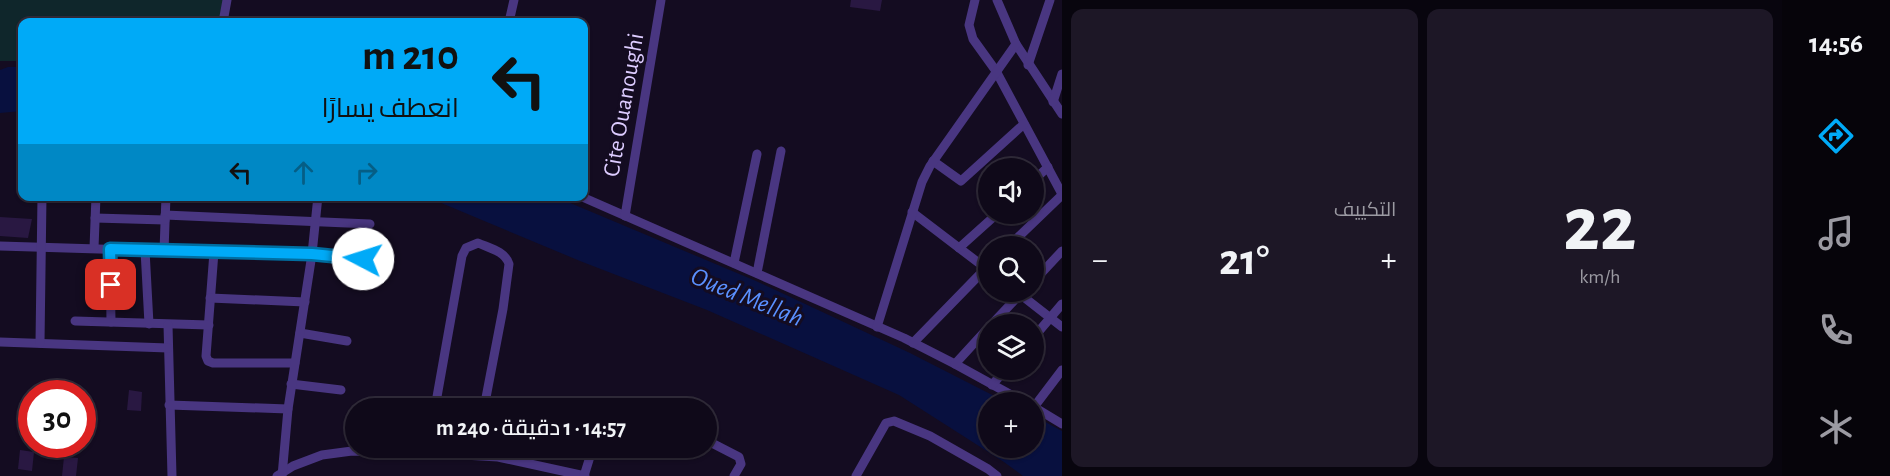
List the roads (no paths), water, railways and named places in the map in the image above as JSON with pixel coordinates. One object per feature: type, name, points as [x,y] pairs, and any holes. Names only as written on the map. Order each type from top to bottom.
[{"type":"street","points":[[224,18],[227,0]]},
{"type":"street","points":[[510,18],[514,0]]},
{"type":"street","name":"Cite Ouanoughi","points":[[625,216],[662,0]]},
{"type":"street","points":[[975,0],[970,16],[973,39],[996,71],[1062,194],[1019,236]]},
{"type":"street","points":[[997,0],[1016,44],[1062,114]]},
{"type":"street","points":[[1028,65],[1050,0]]},
{"type":"street","points":[[878,327],[922,182],[933,161],[1016,44]]},
{"type":"street","points":[[1053,102],[1062,74]]},
{"type":"street","points":[[933,161],[961,181],[1024,124]]},
{"type":"street","points":[[757,273],[781,151]]},
{"type":"street","points":[[734,263],[758,154]]},
{"type":"street","points":[[1044,171],[1048,167]]},
{"type":"street","points":[[588,200],[913,343],[1005,392]]},
{"type":"street","points":[[40,343],[42,201]]},
{"type":"street","points":[[94,248],[96,201]]},
{"type":"street","points":[[164,251],[166,201]]},
{"type":"street","points":[[280,475],[318,201]]},
{"type":"street","points":[[912,212],[978,261]]},
{"type":"street","points":[[95,218],[165,217],[370,224]]},
{"type":"street","points":[[960,248],[986,224]]},
{"type":"street","points":[[437,398],[462,255],[466,248],[478,243],[503,254],[509,264],[486,398]]},
{"type":"street","points":[[0,246],[312,254],[363,259]]},
{"type":"street","points":[[110,249],[111,322]]},
{"type":"street","points":[[145,250],[149,324]]},
{"type":"street","points":[[1044,270],[1062,251]]},
{"type":"street","points":[[214,252],[206,356],[208,361],[213,363],[295,363]]},
{"type":"street","points":[[913,343],[978,278]]},
{"type":"street","points":[[210,298],[305,302]]},
{"type":"street","points":[[1001,314],[1011,302]]},
{"type":"street","points":[[1032,302],[1062,327]]},
{"type":"street","points":[[1044,325],[1062,304]]},
{"type":"street","points":[[75,321],[208,326]]},
{"type":"street","points":[[168,324],[172,476]]},
{"type":"street","points":[[300,333],[347,341]]},
{"type":"street","points":[[955,364],[978,339]]},
{"type":"street","points":[[0,342],[168,348]]},
{"type":"street","points":[[1044,394],[1062,370]]},
{"type":"street","points":[[992,385],[996,380]]},
{"type":"street","points":[[291,384],[341,390]]},
{"type":"street","points":[[169,405],[288,409]]},
{"type":"street","points":[[1044,412],[1060,420]]},
{"type":"street","points":[[856,476],[886,423],[894,421],[930,436],[982,471],[995,475]]},
{"type":"street","points":[[717,446],[739,457],[741,464],[734,476]]},
{"type":"street","points":[[280,475],[293,466],[322,455],[345,453]]},
{"type":"street","points":[[503,458],[585,476],[590,458]]},
{"type":"water","points":[[18,67],[18,111],[0,113],[0,70]]},
{"type":"water","name":"Oued Mellah","points":[[437,201],[566,201],[756,281],[910,353],[986,392],[978,392],[978,445],[899,395],[707,310],[580,261]]},
{"type":"water","name":"Oued Mellah","points":[[1044,421],[1062,431],[1062,476],[1023,476],[998,458],[1044,458]]}]
